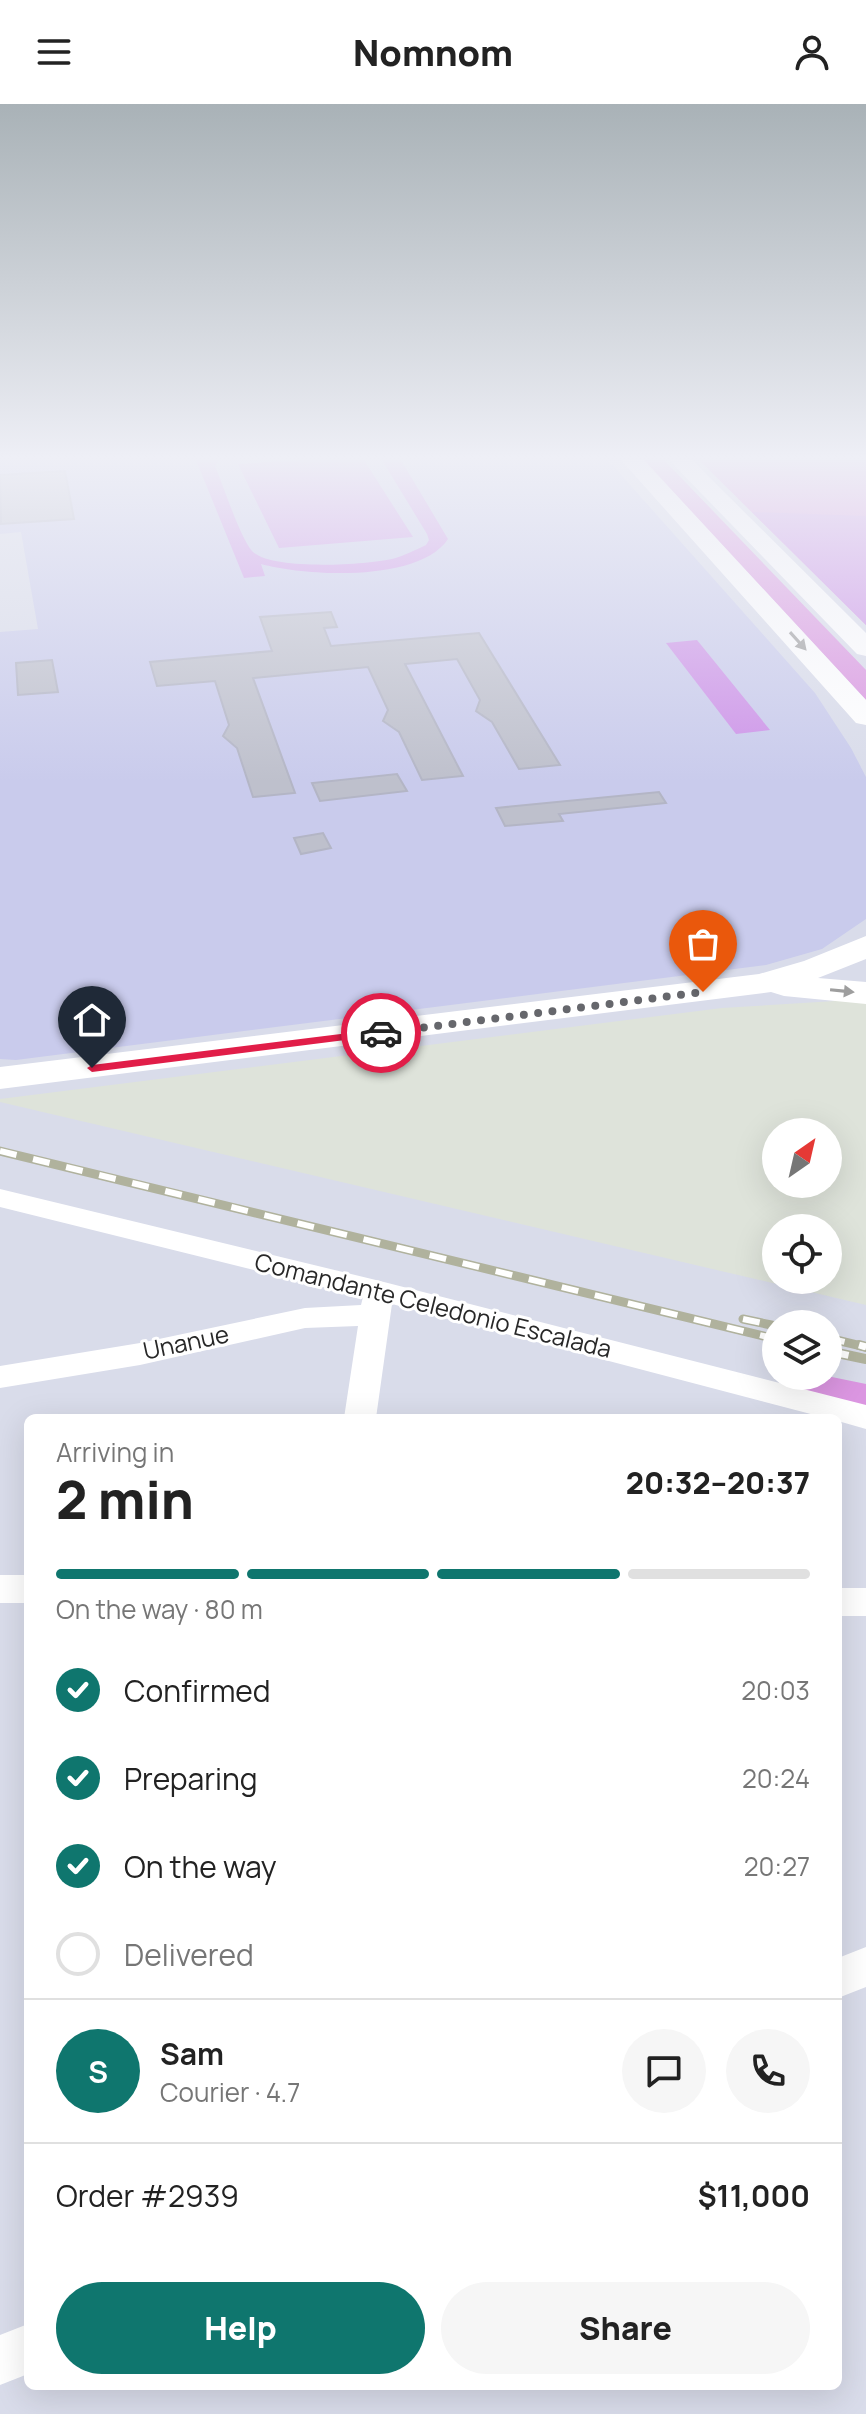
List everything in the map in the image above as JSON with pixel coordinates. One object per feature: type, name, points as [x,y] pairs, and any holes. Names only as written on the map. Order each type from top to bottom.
[{"type":"main road","points":[[730,568],[866,717]]},
{"type":"main road","points":[[787,568],[866,648]]},
{"type":"main road","points":[[16,1077],[763,984],[816,968],[866,946]]},
{"type":"main road","points":[[763,984],[866,993]]},
{"type":"street","name":"Comandante Celedonio Escalada","points":[[0,1198],[377,1303],[866,1417]]},
{"type":"street","name":"Unanue","points":[[0,1377],[140,1354],[377,1303]]},
{"type":"street","points":[[361,1414],[377,1303]]},
{"type":"street","points":[[0,1589],[24,1589]]},
{"type":"street","points":[[842,1602],[866,1602]]},
{"type":"street","points":[[842,1976],[866,1967]]},
{"type":"street","points":[[0,2360],[24,2351]]},
{"type":"shaded area","points":[[27,568],[704,568],[815,693],[866,777],[866,919],[822,949],[766,965],[16,1060],[0,1059],[0,632],[38,629]]},
{"type":"shaded area","points":[[240,568],[262,568],[265,576],[244,578]]},
{"type":"shaded area","points":[[279,568],[393,568],[332,573]]},
{"type":"shaded area","points":[[743,568],[768,568],[866,670],[866,700]]},
{"type":"shaded area","points":[[808,568],[866,568],[866,625]]},
{"type":"shaded area","points":[[808,568],[866,568],[866,625]]},
{"type":"shaded area","points":[[697,640],[770,730],[736,734],[666,643]]},
{"type":"shaded area","points":[[851,1000],[866,1003],[866,1305],[819,1294],[842,1294],[842,1214],[762,1214],[762,1281],[0,1102],[0,1099],[722,1008]]},
{"type":"shaded area","points":[[842,1379],[866,1384],[866,1418],[794,1399],[794,1390],[842,1390]]},
{"type":"building","points":[[331,612],[337,627],[324,628],[331,646],[479,633],[560,765],[519,769],[492,722],[476,711],[480,700],[457,659],[405,664],[463,776],[422,780],[399,732],[383,721],[388,710],[368,667],[253,678],[295,793],[253,797],[237,748],[223,736],[229,725],[215,681],[157,686],[150,662],[272,651],[260,617]]},
{"type":"building","points":[[52,660],[58,692],[18,695],[16,663]]},
{"type":"building","points":[[397,774],[407,791],[320,801],[312,783]]},
{"type":"building","points":[[659,792],[666,803],[559,814],[563,821],[505,826],[496,808]]},
{"type":"building","points":[[323,833],[331,848],[301,854],[294,838]]},
{"type":"railway","points":[[0,1151],[762,1336]]},
{"type":"railway","points":[[743,1319],[762,1323]]},
{"type":"railway","points":[[842,1341],[866,1347],[859,1345]]},
{"type":"railway","points":[[842,1354],[866,1359]]},
{"type":"way so far","points":[[381,1033],[703,992]]},
{"type":"route","points":[[92,1068],[381,1033]]}]
